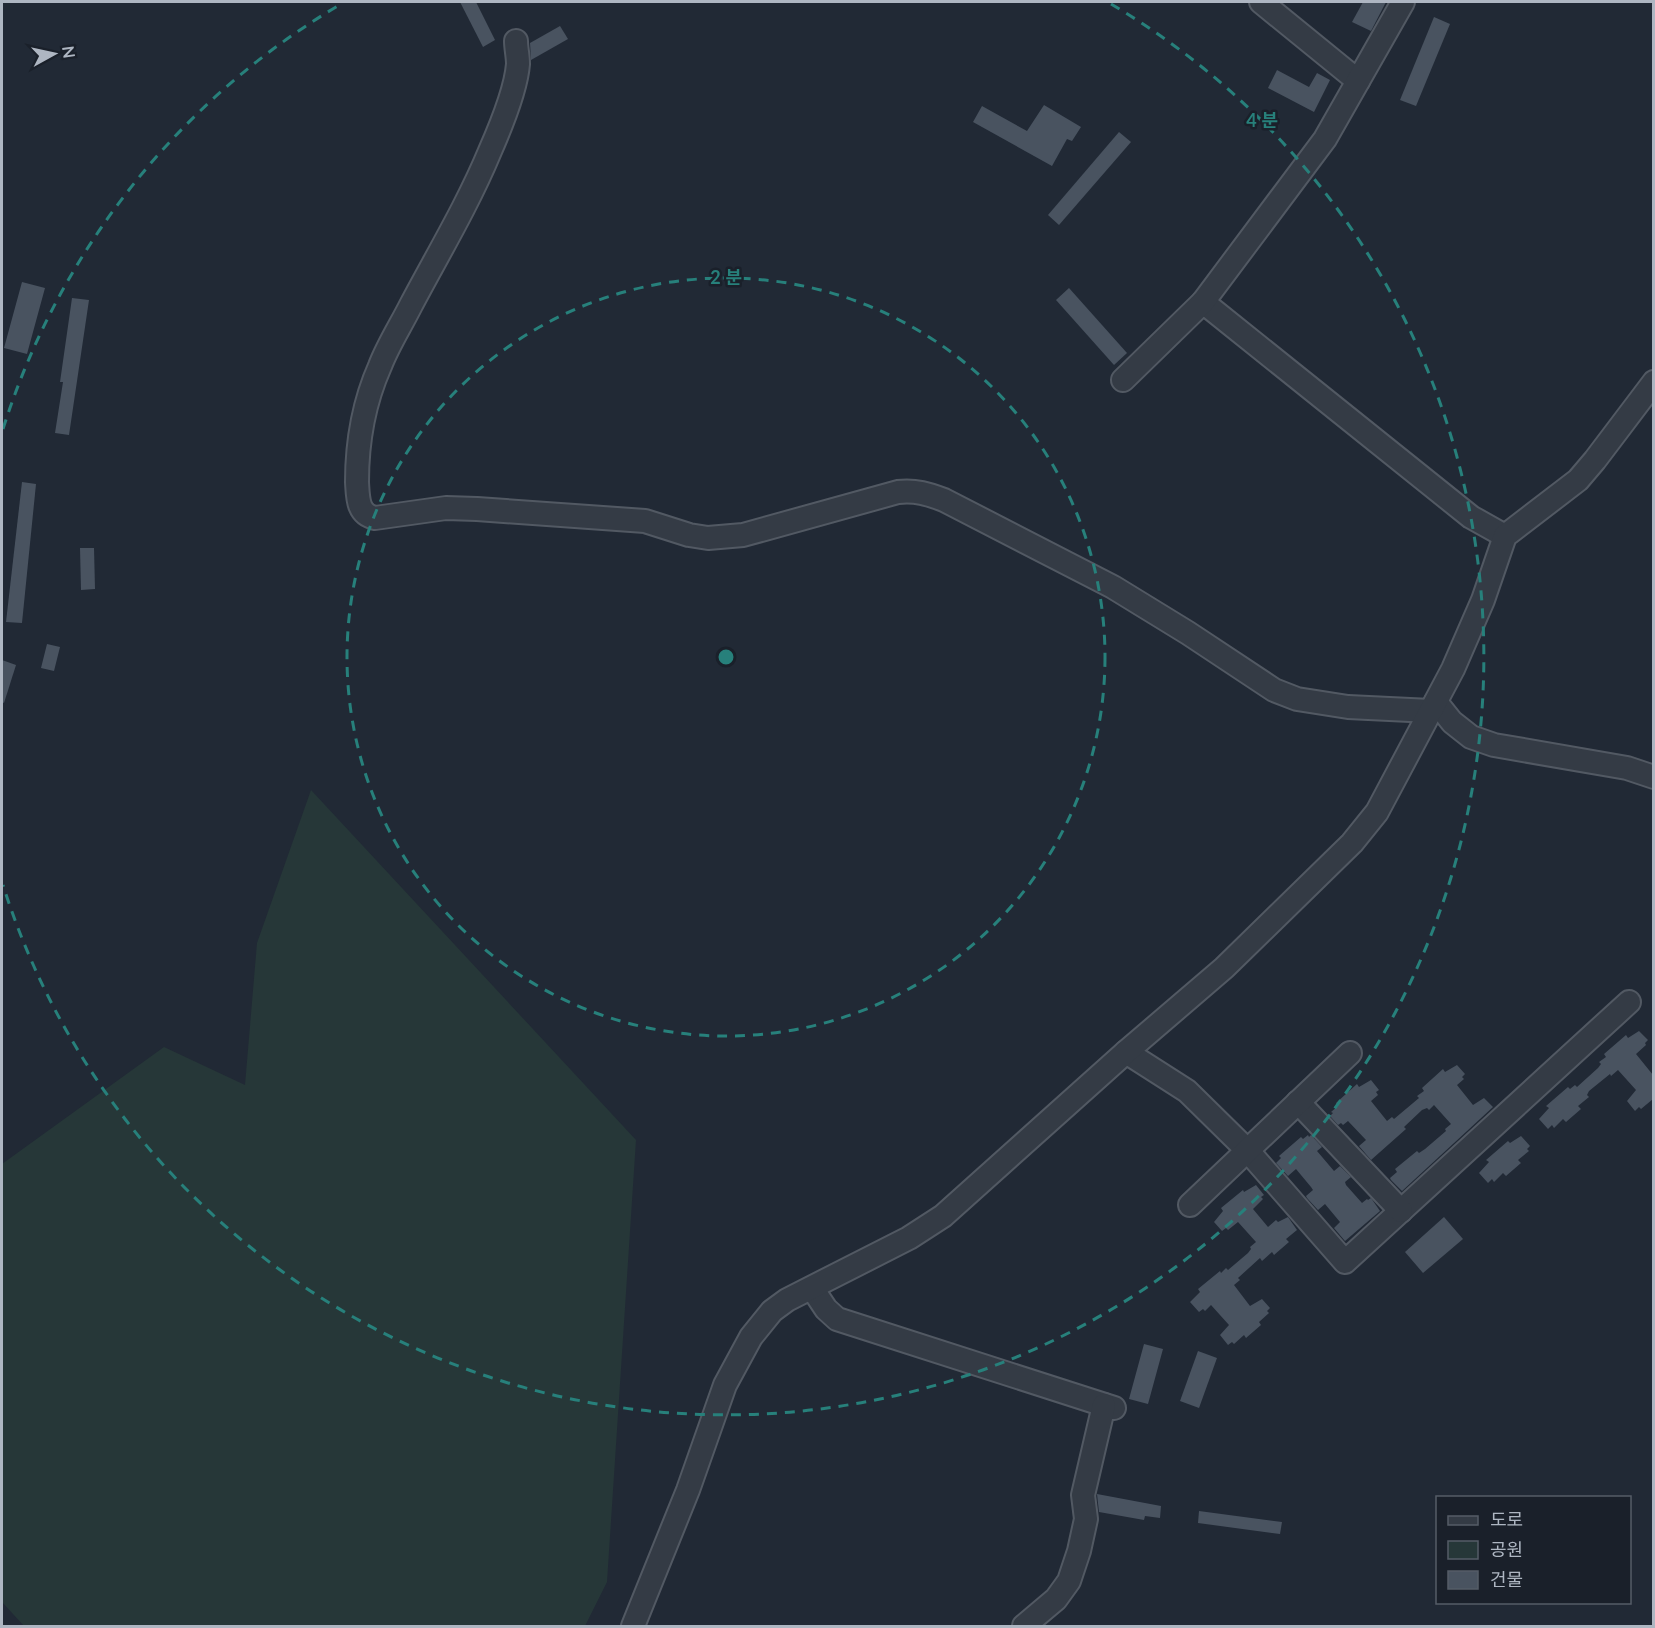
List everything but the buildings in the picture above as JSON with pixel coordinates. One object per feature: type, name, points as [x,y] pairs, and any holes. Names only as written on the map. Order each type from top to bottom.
[{"type":"street","points":[[1261,2],[1358,81]]},
{"type":"street","points":[[1124,380],[1203,302],[1325,139],[1403,2]]},
{"type":"street","points":[[516,41],[518,64],[490,151],[390,344],[371,391],[359,444],[357,472],[358,498],[361,510],[367,516],[375,518],[446,508],[477,509],[645,521],[688,535],[720,539],[743,535],[898,492],[914,490],[944,501],[1113,587],[1274,690],[1297,699],[1348,706],[1434,706],[1471,737],[1494,745],[1627,768],[1653,777]]},
{"type":"street","points":[[1203,302],[1471,517],[1505,536]]},
{"type":"street","points":[[633,1626],[688,1490],[725,1385],[750,1337],[772,1311],[787,1300],[909,1238],[943,1216],[1126,1052],[1224,968],[1352,843],[1377,812],[1453,669],[1483,600],[1505,536],[1578,480],[1610,442],[1653,382]]},
{"type":"street","points":[[1126,1052],[1187,1091],[1247,1150],[1346,1262],[1629,1002]]},
{"type":"street","points":[[1190,1205],[1350,1053]]},
{"type":"street","points":[[1298,1102],[1401,1211]]},
{"type":"street","points":[[812,1288],[826,1309],[837,1319],[1109,1406],[1083,1495],[1086,1519],[1069,1581],[1056,1599],[1024,1626]]},
{"type":"green space","points":[[311,790],[636,1140],[607,1582],[585,1626],[24,1626],[2,1602],[2,1164],[164,1047],[245,1085],[257,943]]}]
